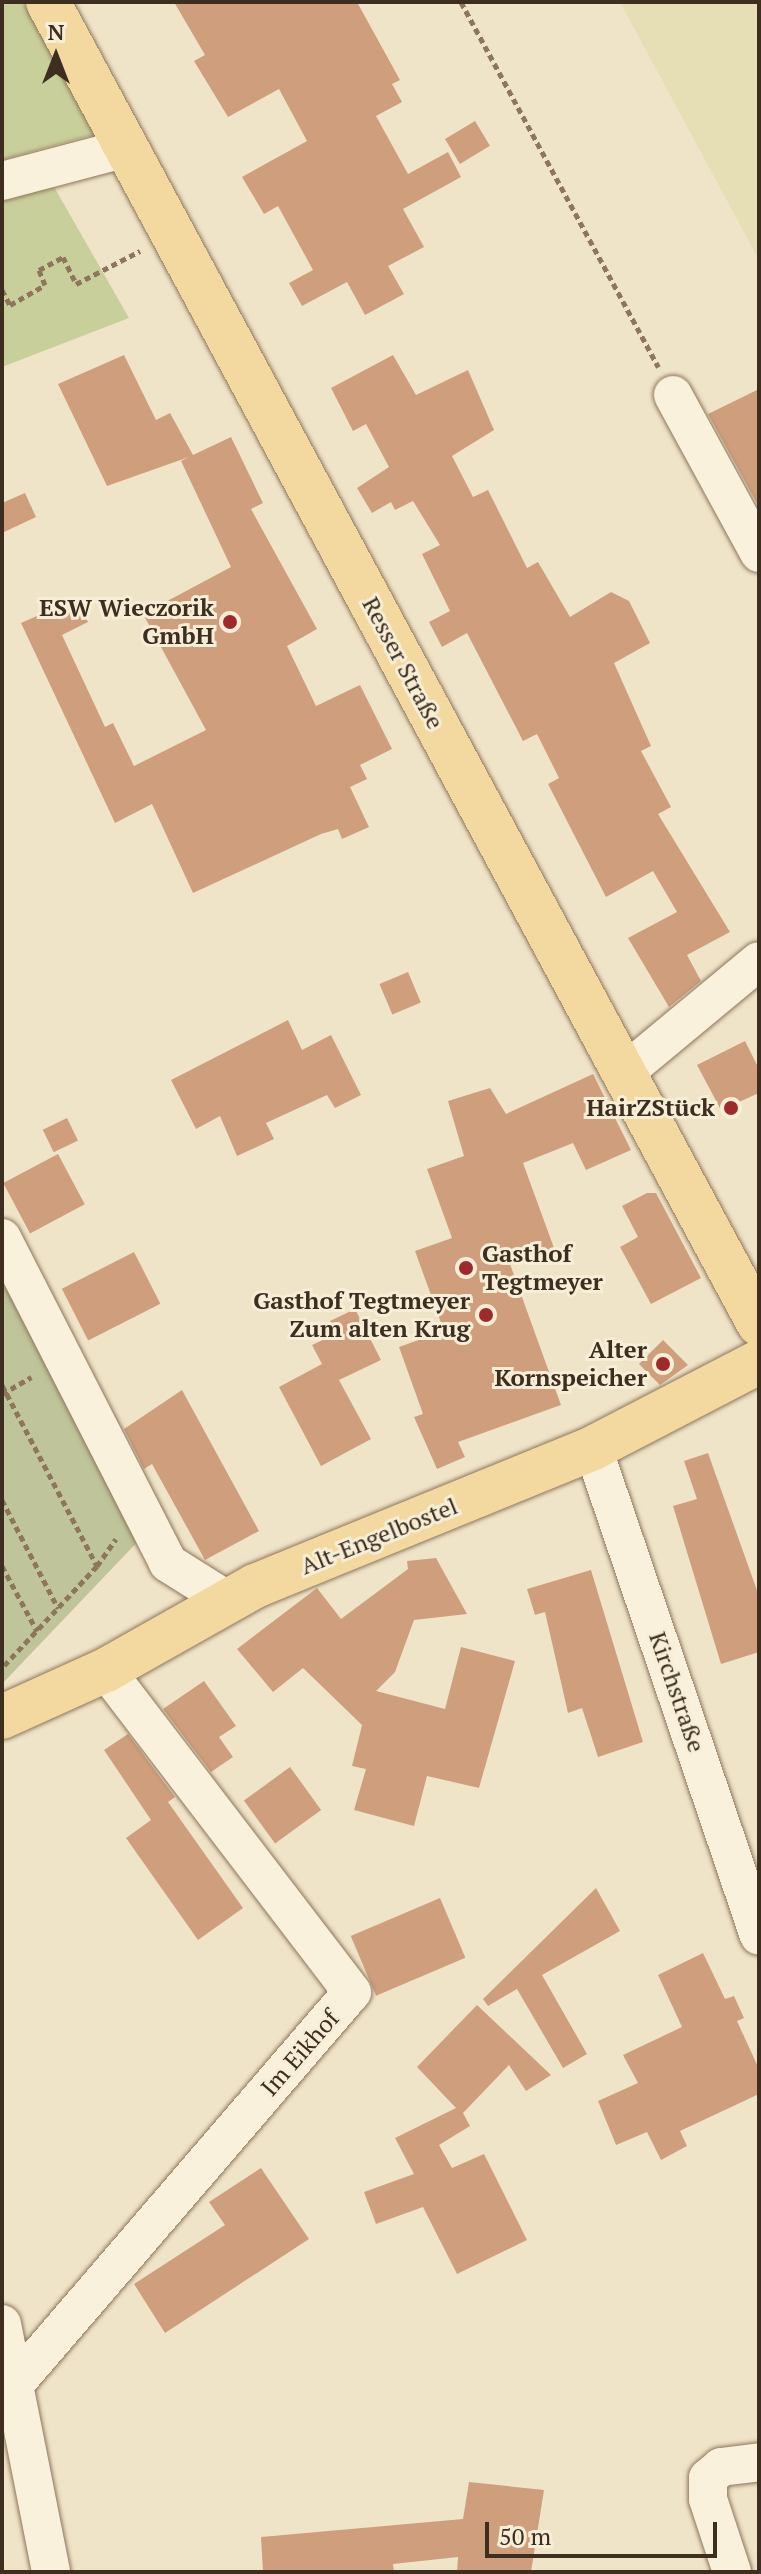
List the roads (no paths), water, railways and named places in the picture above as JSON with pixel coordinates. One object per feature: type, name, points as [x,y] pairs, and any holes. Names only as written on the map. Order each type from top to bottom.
[{"type":"main road","name":"Resser Straße","points":[[48,2],[759,1324]]},
{"type":"main road","name":"Alt-Engelbostel","points":[[2,1717],[106,1670],[227,1600],[593,1448],[759,1362]]},
{"type":"street","points":[[2,181],[127,148]]},
{"type":"street","points":[[673,395],[759,553]]},
{"type":"street","points":[[624,1073],[759,961]]},
{"type":"street","points":[[2,1238],[168,1563],[227,1600]]},
{"type":"street","name":"Kirchstraße","points":[[593,1448],[759,1936]]},
{"type":"street","name":"Im Eikhof","points":[[14,2385],[352,1992],[106,1670]]},
{"type":"street","points":[[2,2324],[51,2572]]},
{"type":"street","points":[[732,2572],[708,2499],[708,2478],[721,2467],[759,2462]]},
{"type":"place","name":"ESW Wieczorik GmbH","points":[[230,622]]},
{"type":"place","name":"HairZStück","points":[[731,1108]]},
{"type":"place","name":"Gasthof Tegtmeyer","points":[[466,1268]]},
{"type":"place","name":"Gasthof Tegtmeyer Zum alten Krug","points":[[486,1315]]},
{"type":"place","name":"Alter Kornspeicher","points":[[663,1364]]}]
